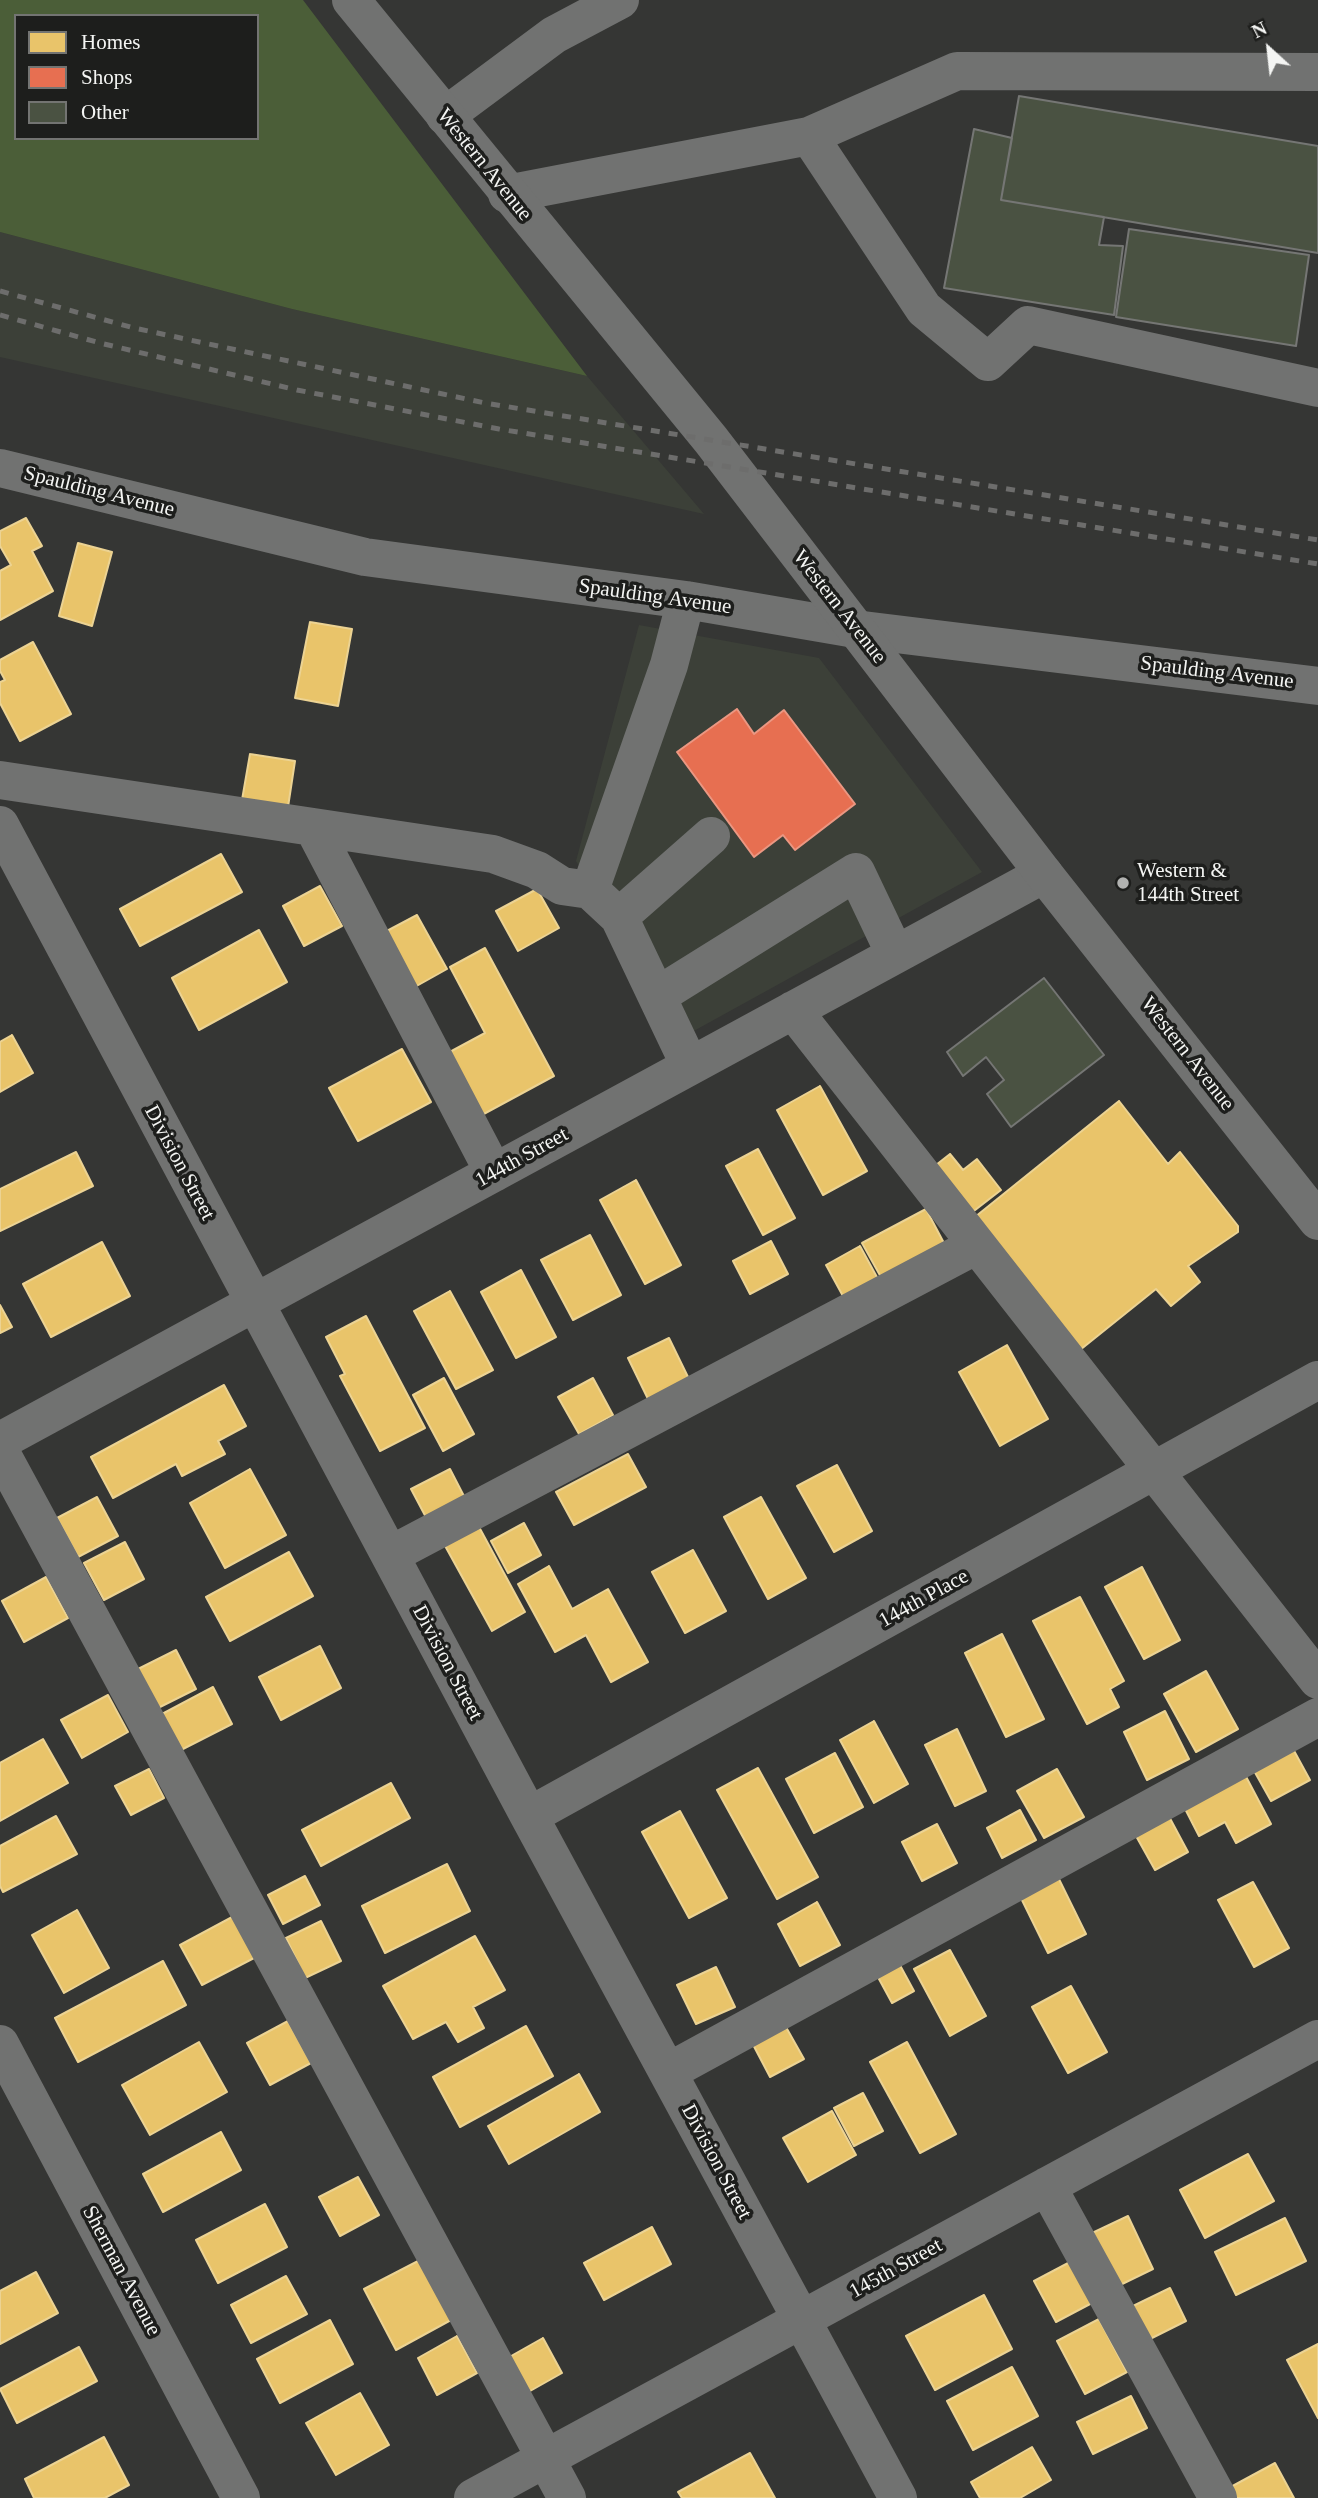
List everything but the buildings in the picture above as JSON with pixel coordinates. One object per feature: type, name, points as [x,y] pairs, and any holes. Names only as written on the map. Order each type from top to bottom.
[{"type":"street","name":"Western Avenue","points":[[351,0],[710,440],[1044,874],[1318,1221]]},
{"type":"street","points":[[445,116],[554,35],[620,0]]},
{"type":"street","points":[[508,194],[809,136],[957,71],[1318,72]]},
{"type":"street","points":[[809,136],[924,309],[988,362],[1028,325],[1318,388]]},
{"type":"street","name":"Spaulding Avenue","points":[[0,468],[365,557],[687,600],[855,629],[1318,686]]},
{"type":"street","points":[[590,890],[669,665],[687,600]]},
{"type":"street","points":[[0,780],[493,854],[537,870],[562,886],[590,890],[619,917],[690,1066]]},
{"type":"street","name":"Division Street","points":[[0,825],[529,1816],[898,2498]]},
{"type":"street","points":[[313,827],[494,1173]]},
{"type":"street","points":[[619,917],[710,836]]},
{"type":"street","points":[[657,996],[856,872],[895,954]]},
{"type":"street","name":"144th Street","points":[[0,1441],[1044,874]]},
{"type":"street","points":[[793,1010],[1318,1679]]},
{"type":"street","points":[[390,1555],[977,1245]]},
{"type":"street","name":"144th Place","points":[[529,1816],[1318,1380]]},
{"type":"street","points":[[0,1451],[567,2498]]},
{"type":"street","points":[[668,2072],[1318,1717]]},
{"type":"street","name":"Sherman Avenue","points":[[0,2044],[242,2498]]},
{"type":"street","name":"145th Street","points":[[473,2498],[1047,2186],[1315,2048]]},
{"type":"street","points":[[1047,2186],[1218,2498]]},
{"type":"shaded area","points":[[0,232],[292,309],[587,376],[704,514],[0,357]]},
{"type":"shaded area","points":[[639,625],[819,658],[982,872],[681,1038],[576,861]]},
{"type":"green space","points":[[0,0],[303,0],[587,376],[292,309],[0,232]]},
{"type":"railway","points":[[0,291],[134,328],[485,403],[1318,540]]},
{"type":"railway","points":[[0,315],[100,343],[297,390],[499,429],[1318,564]]},
{"type":"place","name":"Western & 144th Street","points":[[1123,883]]}]
